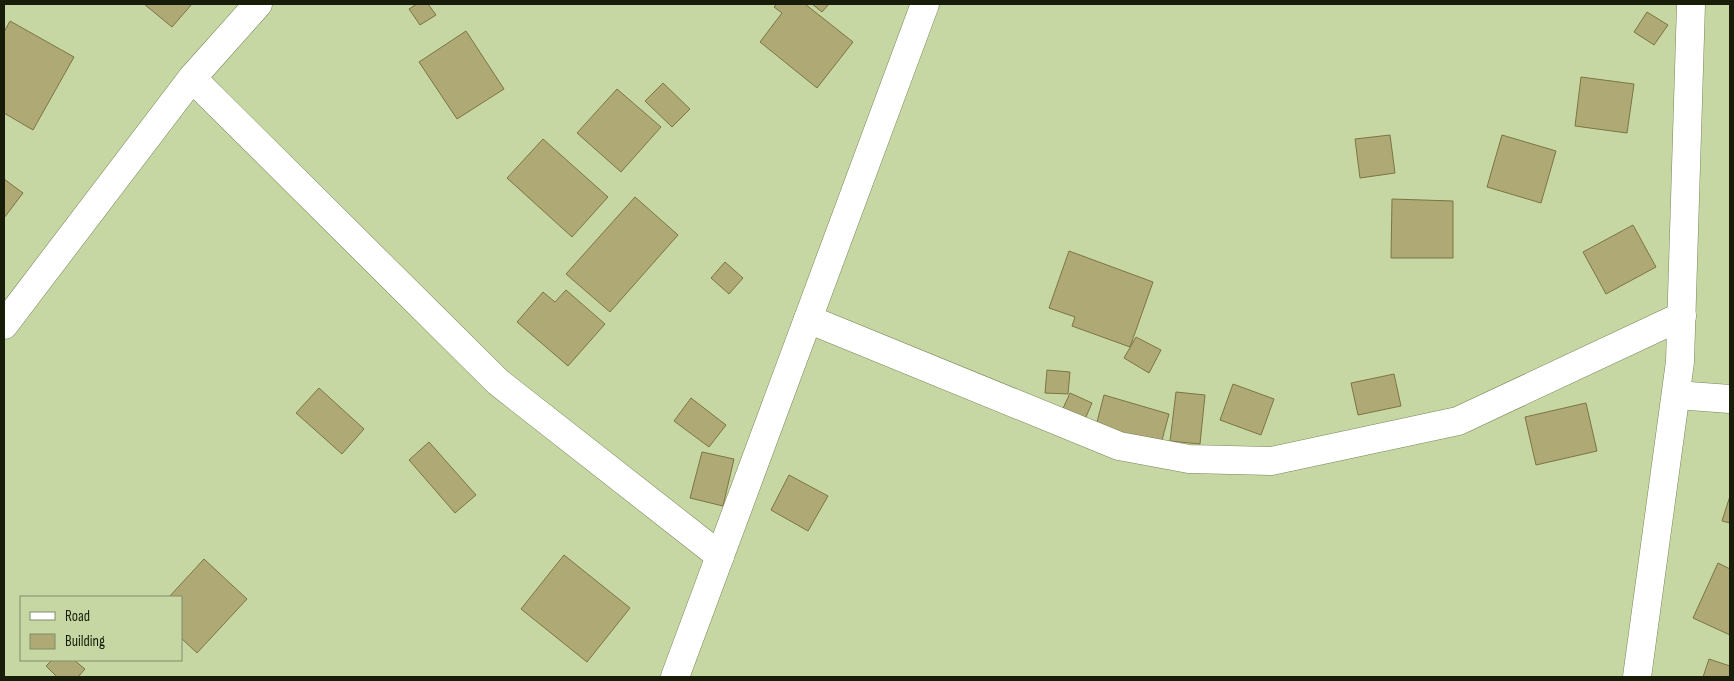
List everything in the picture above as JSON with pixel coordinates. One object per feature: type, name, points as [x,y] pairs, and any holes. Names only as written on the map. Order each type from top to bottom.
[{"type":"street","points":[[4,325],[192,78],[258,4]]},
{"type":"street","points":[[675,677],[925,4]]},
{"type":"street","points":[[1637,677],[1680,362],[1691,4]]},
{"type":"street","points":[[192,78],[498,382],[720,556]]},
{"type":"street","points":[[808,319],[1118,446],[1189,458],[1271,460],[1458,421],[1682,316]]},
{"type":"street","points":[[1676,395],[1730,400]]},
{"type":"building","points":[[144,4],[192,4],[172,27]]},
{"type":"building","points":[[417,4],[428,4],[436,15],[420,25],[409,9]]},
{"type":"building","points":[[777,4],[805,4],[853,42],[817,88],[760,42],[782,13],[774,7]]},
{"type":"building","points":[[812,4],[829,4],[822,12]]},
{"type":"building","points":[[1647,12],[1668,25],[1654,45],[1634,32]]},
{"type":"building","points":[[10,21],[74,57],[33,130],[4,113],[4,32]]},
{"type":"building","points":[[466,31],[504,89],[457,119],[419,62]]},
{"type":"building","points":[[1581,77],[1634,84],[1627,133],[1575,126]]},
{"type":"building","points":[[663,83],[690,109],[672,127],[645,101]]},
{"type":"building","points":[[617,89],[661,127],[621,172],[577,133]]},
{"type":"building","points":[[1390,135],[1395,173],[1360,178],[1355,139]]},
{"type":"building","points":[[1502,135],[1556,151],[1541,203],[1487,187]]},
{"type":"building","points":[[543,139],[608,197],[572,237],[507,178]]},
{"type":"building","points":[[4,179],[23,193],[4,218]]},
{"type":"building","points":[[635,197],[678,235],[610,312],[566,274]]},
{"type":"building","points":[[1392,199],[1453,201],[1453,258],[1391,258]]},
{"type":"building","points":[[1633,225],[1656,267],[1606,294],[1583,252]]},
{"type":"building","points":[[1069,251],[1153,282],[1130,347],[1072,326],[1075,317],[1049,308]]},
{"type":"building","points":[[725,262],[743,278],[729,294],[711,278]]},
{"type":"building","points":[[566,290],[605,324],[568,366],[517,322],[543,292],[555,302]]},
{"type":"building","points":[[1136,337],[1161,350],[1149,373],[1124,358]]},
{"type":"building","points":[[1047,370],[1070,372],[1068,394],[1045,393]]},
{"type":"building","points":[[1394,374],[1401,406],[1358,415],[1351,383]]},
{"type":"building","points":[[1233,384],[1274,399],[1261,435],[1220,420]]},
{"type":"building","points":[[319,388],[364,429],[342,454],[296,413]]},
{"type":"building","points":[[1176,392],[1205,395],[1200,444],[1170,441]]},
{"type":"building","points":[[1070,393],[1092,403],[1082,426],[1060,415]]},
{"type":"building","points":[[1104,395],[1169,414],[1161,444],[1096,426]]},
{"type":"building","points":[[691,398],[726,425],[709,447],[674,421]]},
{"type":"building","points":[[1586,403],[1597,451],[1536,465],[1525,417]]},
{"type":"building","points":[[429,442],[476,495],[455,513],[409,460]]},
{"type":"building","points":[[702,452],[734,459],[723,506],[690,498]]},
{"type":"building","points":[[789,475],[828,496],[808,531],[771,510]]},
{"type":"building","points":[[1730,496],[1730,523],[1722,521]]},
{"type":"building","points":[[564,555],[630,608],[587,662],[521,609]]},
{"type":"building","points":[[204,559],[247,599],[197,653],[182,639],[182,596],[170,596]]},
{"type":"building","points":[[1718,563],[1730,569],[1730,635],[1693,618]]},
{"type":"building","points":[[1709,659],[1730,666],[1730,677],[1703,677]]},
{"type":"building","points":[[51,661],[75,661],[85,669],[78,677],[57,677],[46,666]]}]
